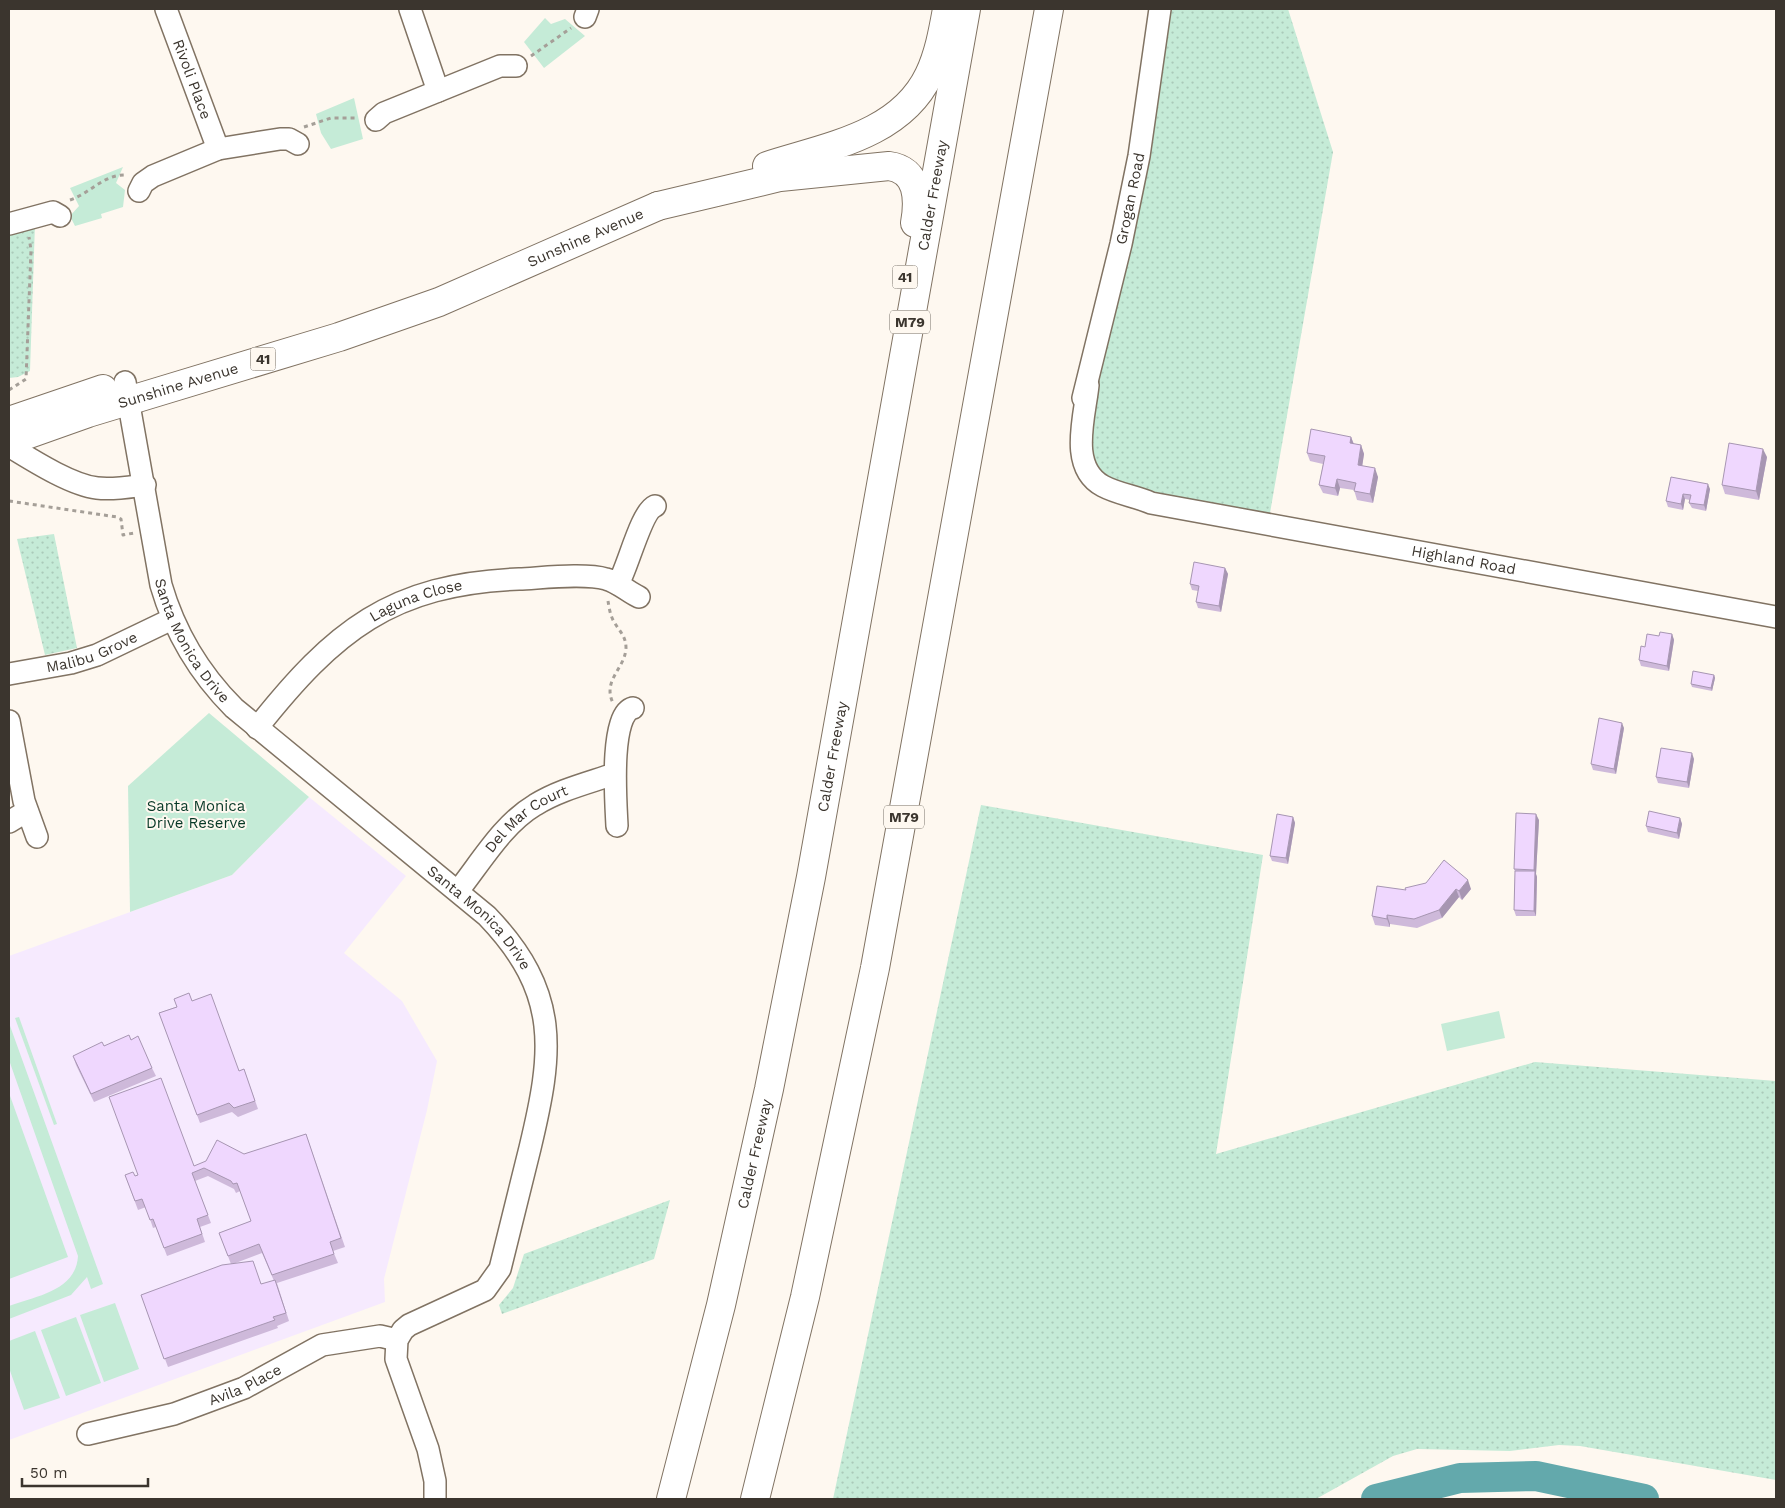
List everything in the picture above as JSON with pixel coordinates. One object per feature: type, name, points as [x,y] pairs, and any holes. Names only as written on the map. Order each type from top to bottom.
[{"type":"main road","name":"41","points":[[658,206],[738,175],[855,138],[892,119],[921,90],[929,76],[940,45],[947,9]]},
{"type":"main road","name":"Calder Freeway","points":[[671,1499],[721,1305],[769,1089],[811,877],[966,9]]},
{"type":"main road","name":"M79","points":[[755,1499],[805,1298],[876,968],[1049,9]]},
{"type":"main road","name":"41","points":[[658,206],[780,177],[845,169],[895,167],[905,173],[913,183],[918,197],[917,214],[852,574],[853,634]]},
{"type":"main road","name":"Sunshine Avenue","points":[[9,420],[58,402],[127,391],[339,337],[439,302],[516,271],[658,206]]},
{"type":"main road","name":"Sunshine Avenue","points":[[9,441],[127,391]]},
{"type":"street","name":"Rivoli Place","points":[[166,9],[218,149]]},
{"type":"street","points":[[410,9],[438,91]]},
{"type":"street","name":"Grogan Road","points":[[1085,475],[1074,459],[1072,439],[1076,419],[1088,385],[1139,156],[1160,9]]},
{"type":"street","points":[[376,120],[384,113],[500,66],[516,66]]},
{"type":"street","points":[[141,187],[153,176],[218,149],[294,141]]},
{"type":"street","points":[[16,221],[57,214]]},
{"type":"street","name":"Santa Monica Drive","points":[[127,391],[161,585],[172,619],[188,651],[215,689],[257,728],[458,891],[502,931],[525,963],[540,1002],[545,1026],[546,1072],[503,1257],[496,1277],[480,1294],[410,1325],[403,1330],[397,1340]]},
{"type":"street","points":[[9,446],[79,483],[102,488],[144,485]]},
{"type":"street","name":"Highland Road","points":[[1085,475],[1090,488],[1102,496],[1133,504],[1151,503],[1776,617]]},
{"type":"street","points":[[618,584],[630,561],[646,514],[655,506]]},
{"type":"street","name":"Laguna Close","points":[[257,728],[301,675],[341,637],[363,621],[415,596],[454,585],[487,580],[591,577],[604,578],[639,597]]},
{"type":"street","name":"Malibu Grove","points":[[9,674],[71,663],[97,655],[172,619]]},
{"type":"street","points":[[618,826],[614,774],[622,720],[629,710]]},
{"type":"street","points":[[9,721],[18,817],[37,837]]},
{"type":"street","name":"Del Mar Court","points":[[458,891],[501,836],[529,809],[557,794],[614,774]]},
{"type":"street","name":"Avila Place","points":[[86,1435],[174,1414],[244,1388],[322,1345],[380,1336],[397,1340]]},
{"type":"street","points":[[397,1340],[396,1359],[433,1465],[436,1499]]},
{"type":"path","points":[[516,66],[587,13]]},
{"type":"path","points":[[294,141],[309,124],[326,119],[342,117],[376,120]]},
{"type":"path","points":[[57,214],[56,205],[77,198],[99,182],[115,175],[130,176],[141,187]]},
{"type":"path","points":[[9,390],[24,381],[26,376],[31,250],[16,221]]},
{"type":"path","points":[[9,501],[116,517],[121,519],[124,535],[152,530]]},
{"type":"path","points":[[618,584],[610,592],[608,599],[612,618],[625,638],[626,650],[622,662],[611,680],[610,689],[615,706],[629,710]]},
{"type":"shaded area","points":[[309,797],[406,876],[344,953],[402,1001],[437,1061],[427,1110],[384,1279],[385,1302],[9,1440],[9,956],[232,875]]},
{"type":"green space","points":[[1170,9],[1288,9],[1333,152],[1270,513],[1128,488],[1092,470],[1088,462],[1094,394],[1153,129]]},
{"type":"green space","points":[[545,18],[551,24],[565,19],[585,36],[544,68],[524,42]]},
{"type":"green space","points":[[354,98],[363,139],[331,149],[321,133],[316,114]]},
{"type":"green space","points":[[123,167],[116,183],[125,190],[123,207],[101,214],[102,218],[75,226],[70,216],[79,206],[70,188]]},
{"type":"green space","points":[[35,224],[30,371],[18,377],[9,378],[9,231]]},
{"type":"green space","points":[[54,534],[77,648],[45,655],[17,539]]},
{"type":"green space","name":"Santa Monica Drive Reserve","points":[[209,713],[309,797],[232,875],[130,912],[128,786]]},
{"type":"green space","points":[[981,805],[1263,855],[1216,1154],[1535,1062],[1776,1081],[1776,1480],[1580,1446],[1559,1445],[1510,1451],[1417,1449],[1393,1456],[1316,1499],[833,1499]]},
{"type":"green space","points":[[1499,1011],[1505,1038],[1447,1051],[1441,1024]]},
{"type":"green space","points":[[19,1017],[57,1124],[54,1125],[15,1018]]},
{"type":"green space","points":[[9,1023],[103,1284],[91,1289],[87,1277],[71,1295],[9,1319],[9,1306],[42,1295],[62,1285],[76,1268],[78,1256],[9,1060]]},
{"type":"green space","points":[[9,1093],[68,1257],[9,1279]]},
{"type":"green space","points":[[670,1200],[654,1259],[502,1314],[499,1305],[513,1288],[524,1254]]},
{"type":"green space","points":[[115,1303],[139,1369],[104,1382],[80,1315]]},
{"type":"green space","points":[[76,1317],[101,1383],[66,1396],[41,1330]]},
{"type":"green space","points":[[35,1331],[60,1398],[24,1410],[9,1368],[9,1341]]},
{"type":"building","points":[[1311,429],[1351,437],[1350,443],[1361,445],[1358,465],[1375,468],[1370,494],[1354,491],[1356,483],[1337,479],[1335,488],[1319,485],[1325,456],[1307,453]]},
{"type":"building","points":[[1729,443],[1763,449],[1756,491],[1722,485]]},
{"type":"building","points":[[1671,477],[1708,484],[1704,505],[1689,503],[1691,495],[1683,494],[1681,504],[1666,501]]},
{"type":"building","points":[[1194,562],[1225,568],[1219,606],[1196,602],[1199,586],[1190,584]]},
{"type":"building","points":[[1660,632],[1672,634],[1667,666],[1639,660],[1641,646],[1645,647],[1647,634],[1659,636]]},
{"type":"building","points":[[1693,671],[1714,675],[1711,688],[1691,684]]},
{"type":"building","points":[[1599,718],[1622,723],[1614,769],[1591,764]]},
{"type":"building","points":[[1661,748],[1692,753],[1687,782],[1656,777]]},
{"type":"building","points":[[1649,811],[1680,818],[1677,833],[1646,826]]},
{"type":"building","points":[[1516,813],[1536,814],[1534,870],[1514,869]]},
{"type":"building","points":[[1277,814],[1293,817],[1286,858],[1270,856]]},
{"type":"building","points":[[1444,860],[1468,880],[1459,891],[1456,889],[1439,910],[1414,919],[1387,915],[1387,919],[1372,916],[1377,886],[1406,890],[1405,888],[1426,883]]},
{"type":"building","points":[[1515,871],[1535,871],[1534,911],[1514,910]]},
{"type":"building","points":[[189,993],[192,1001],[211,994],[239,1071],[244,1069],[255,1101],[234,1108],[229,1103],[197,1115],[159,1013],[177,1007],[174,999]]},
{"type":"building","points":[[129,1035],[131,1040],[138,1036],[152,1068],[91,1094],[73,1056],[102,1042],[104,1046]]},
{"type":"building","points":[[161,1078],[194,1166],[206,1161],[217,1140],[244,1154],[306,1134],[341,1238],[330,1242],[334,1254],[272,1275],[259,1244],[228,1256],[219,1233],[251,1221],[237,1183],[233,1184],[231,1181],[204,1168],[192,1173],[208,1215],[197,1219],[202,1234],[164,1248],[153,1219],[150,1220],[142,1199],[135,1201],[125,1175],[133,1172],[135,1176],[138,1175],[109,1097]]},
{"type":"building","points":[[253,1261],[261,1284],[275,1280],[286,1313],[273,1317],[275,1320],[164,1359],[141,1295],[222,1265]]},
{"type":"waterway","points":[[1376,1499],[1460,1478],[1536,1476],[1644,1499]]}]
